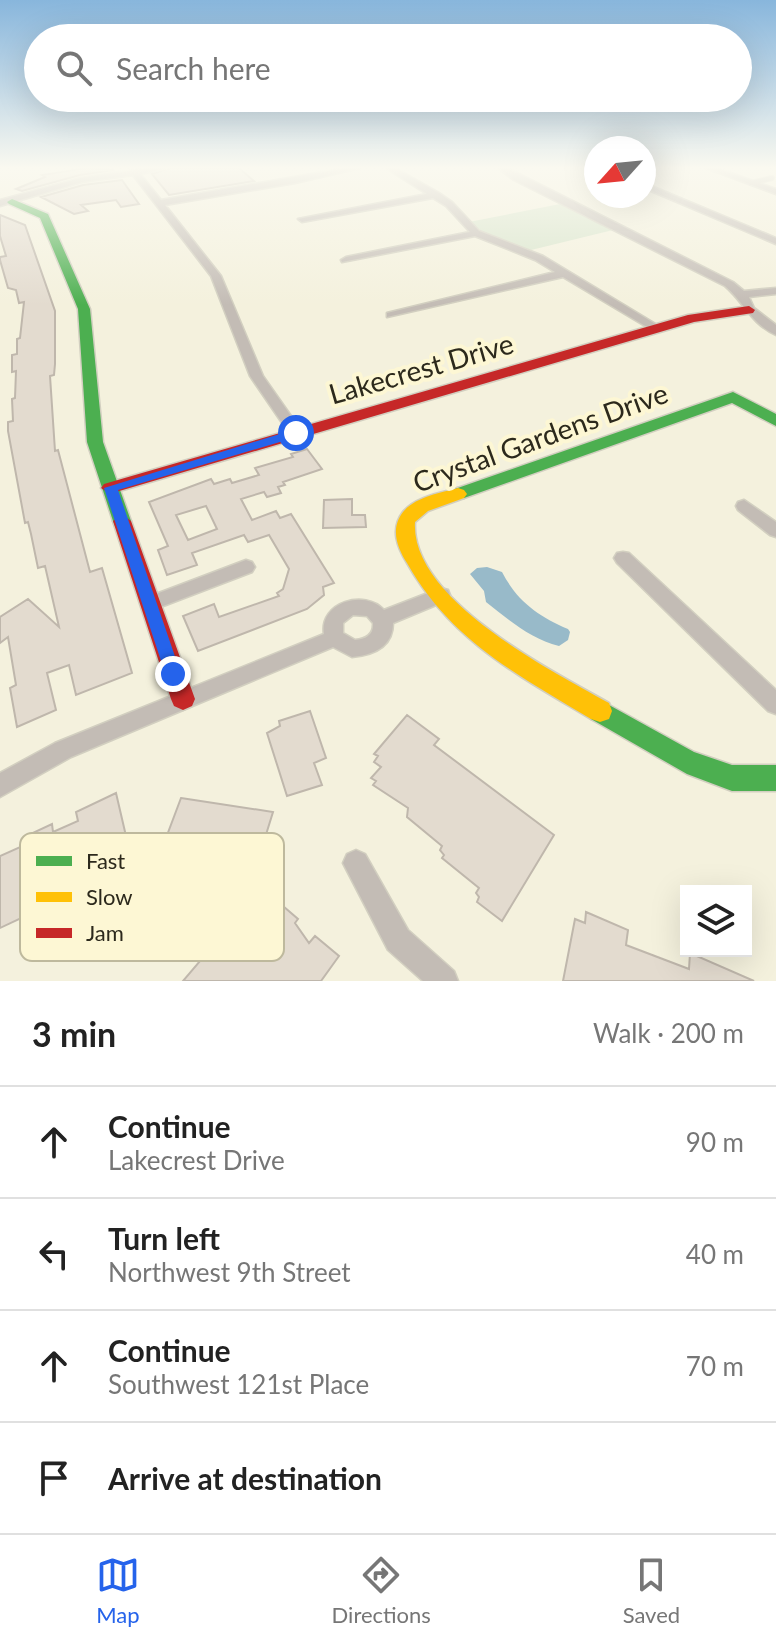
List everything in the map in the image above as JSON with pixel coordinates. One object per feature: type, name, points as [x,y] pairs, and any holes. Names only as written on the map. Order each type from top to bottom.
[{"type":"street","points":[[38,214],[44,216],[82,302],[92,429],[183,699]]},
{"type":"street","points":[[167,214],[220,283],[257,376],[296,433]]},
{"type":"street","points":[[302,219],[331,214]]},
{"type":"street","points":[[457,214],[476,233],[539,258],[656,328]]},
{"type":"street","points":[[590,214],[720,278],[776,331]]},
{"type":"street","points":[[712,214],[776,241]]},
{"type":"street","points":[[346,260],[476,233]]},
{"type":"street","points":[[391,315],[565,273]]},
{"type":"street","name":"Lakecrest Drive","points":[[110,488],[776,291]]},
{"type":"street","name":"Crystal Gardens Drive","points":[[776,421],[733,397],[421,507],[406,520],[403,535],[405,545],[441,595],[493,648],[687,762],[732,778],[776,778]]},
{"type":"street","points":[[744,506],[776,531]]},
{"type":"street","points":[[623,558],[776,704]]},
{"type":"street","points":[[150,604],[246,567]]},
{"type":"street","points":[[382,619],[441,595]]},
{"type":"street","points":[[363,607],[372,609],[382,619],[384,629],[374,644],[352,649],[335,638],[332,628],[334,619],[343,611],[363,607]]},
{"type":"street","points":[[1,782],[63,750],[335,638]]},
{"type":"street","points":[[356,863],[398,940],[444,981]]},
{"type":"green space","points":[[511,214],[580,214],[613,230],[527,251],[490,237],[469,222]]},
{"type":"water","points":[[487,567],[502,572],[514,591],[529,606],[568,629],[568,640],[559,646],[539,639],[486,602],[484,591],[470,574],[477,568]]},
{"type":"building","points":[[0,215],[25,225],[55,311],[55,364],[54,375],[50,376],[55,451],[58,450],[90,572],[102,568],[132,673],[76,695],[69,665],[47,673],[56,710],[17,727],[10,688],[16,685],[8,637],[0,643],[0,617],[28,599],[59,627],[45,566],[38,568],[28,522],[25,523],[8,431],[8,422],[13,421],[12,399],[15,398],[16,371],[12,372],[12,355],[17,354],[24,302],[19,303],[16,290],[8,288],[0,260],[0,257],[6,256],[0,236]]},
{"type":"building","points":[[307,449],[322,469],[283,482],[285,485],[278,487],[281,493],[267,497],[264,492],[241,499],[252,520],[276,511],[280,518],[291,514],[334,583],[323,587],[324,595],[307,609],[198,651],[183,616],[214,604],[219,617],[279,596],[277,593],[283,589],[289,569],[269,535],[248,542],[244,535],[192,553],[197,565],[167,575],[158,550],[168,546],[149,502],[211,479],[214,484],[230,479],[232,483],[259,475],[255,468],[293,457],[291,454]],"holes":[[[206,506],[217,529],[188,540],[176,515]]]},
{"type":"building","points":[[352,499],[352,515],[365,515],[366,527],[323,528],[324,500]]},
{"type":"building","points":[[310,711],[326,758],[314,763],[322,785],[287,796],[267,733],[280,726],[279,721]]},
{"type":"building","points":[[407,715],[439,739],[434,745],[554,835],[502,921],[477,902],[479,888],[442,858],[442,846],[407,817],[408,808],[373,785],[376,781],[371,778],[381,767],[374,762],[378,756],[374,754]]},
{"type":"building","points":[[116,793],[125,833],[33,833],[52,824],[53,832],[78,821],[76,812]]},
{"type":"building","points":[[181,798],[273,812],[266,833],[168,833]]},
{"type":"building","points":[[20,847],[20,919],[0,928],[0,856]]},
{"type":"building","points":[[284,907],[298,919],[295,923],[309,943],[315,936],[339,956],[321,981],[183,981],[200,961],[284,961]]},
{"type":"building","points":[[586,912],[628,930],[626,945],[689,969],[690,957],[699,957],[754,981],[563,981],[575,919],[585,923]]},
{"type":"traffic: fast","points":[[39,214],[44,216],[84,309],[95,442],[122,521]]},
{"type":"traffic: fast","points":[[458,494],[733,397],[776,421]]},
{"type":"traffic: fast","points":[[600,711],[687,762],[732,778],[776,778]]},
{"type":"traffic: slow","points":[[458,494],[421,507],[406,522],[405,536],[410,553],[421,571],[468,626],[494,648],[600,711]]},
{"type":"traffic: jam","points":[[110,488],[693,318],[749,310]]},
{"type":"traffic: jam","points":[[122,521],[183,699]]},
{"type":"route","points":[[173,674],[110,488],[296,433]]}]
